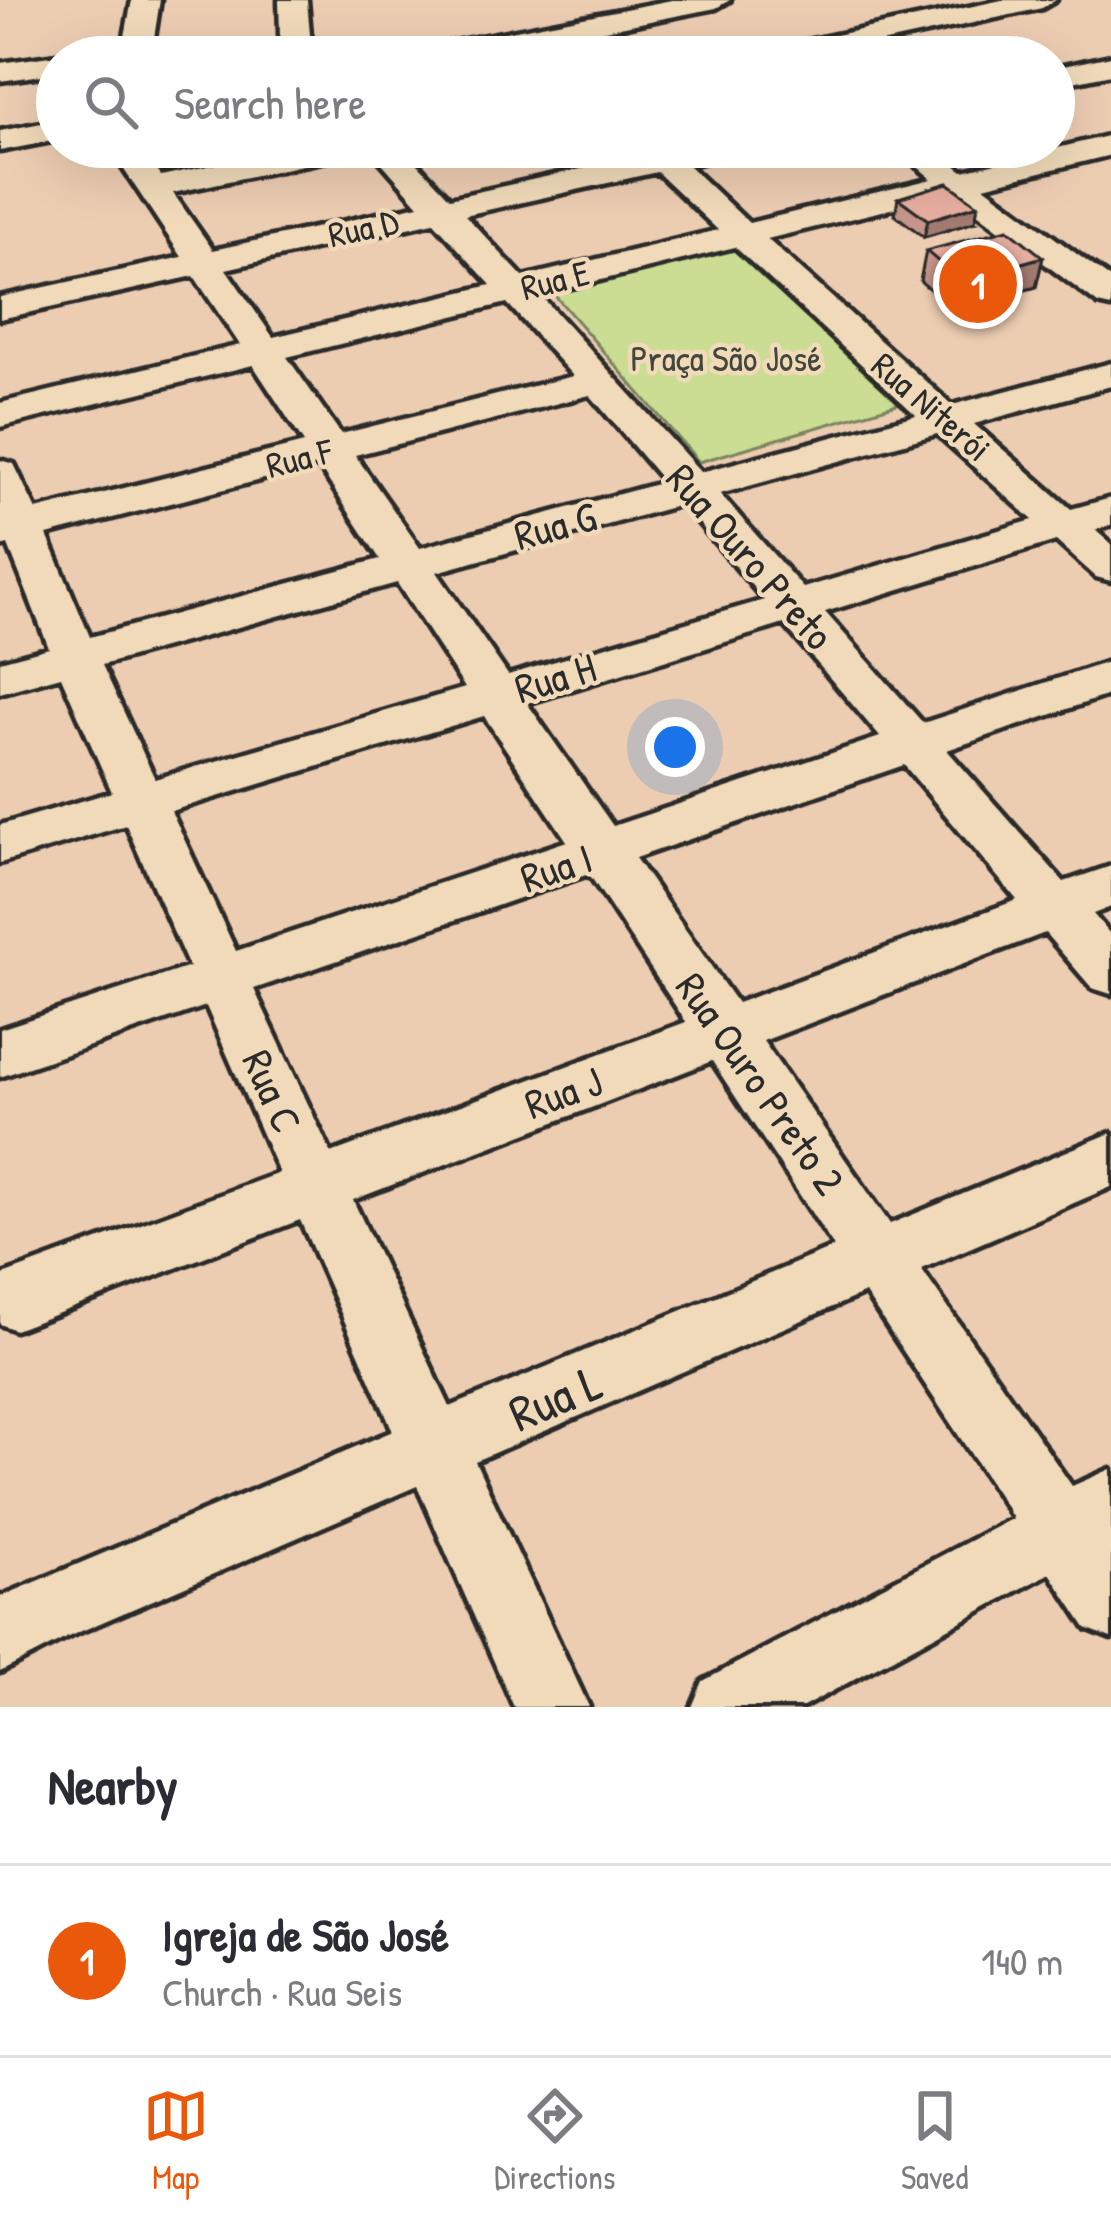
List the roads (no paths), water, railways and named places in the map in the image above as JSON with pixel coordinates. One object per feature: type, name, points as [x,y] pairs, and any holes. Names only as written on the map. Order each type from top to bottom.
[{"type":"street","points":[[139,36],[146,0]]},
{"type":"street","points":[[293,0],[296,36]]},
{"type":"street","points":[[877,36],[1042,0]]},
{"type":"street","points":[[596,36],[729,10],[761,36]]},
{"type":"street","points":[[1075,72],[1111,64]]},
{"type":"street","points":[[0,72],[36,67]]},
{"type":"street","points":[[0,141],[36,134]]},
{"type":"street","name":"Rua E","points":[[1075,154],[1111,145]]},
{"type":"street","points":[[141,168],[408,565]]},
{"type":"street","points":[[156,187],[245,168]]},
{"type":"street","name":"Rua Ouro Preto","points":[[403,168],[598,381],[1111,972]]},
{"type":"street","name":"Rua D","points":[[0,308],[602,168]]},
{"type":"street","name":"Rua Niterói","points":[[672,168],[832,320],[1111,567]]},
{"type":"street","points":[[938,168],[1111,296]]},
{"type":"street","name":"Rua E","points":[[0,415],[1015,168]]},
{"type":"street","points":[[1065,262],[1111,250]]},
{"type":"street","name":"Rua G","points":[[0,677],[1111,374]]},
{"type":"street","name":"Rua F","points":[[11,531],[598,381]]},
{"type":"street","name":"Rua C","points":[[0,473],[11,531],[143,801],[552,1707]]},
{"type":"street","name":"Rua H","points":[[0,844],[1111,511]]},
{"type":"street","name":"Rua Ouro Preto 2","points":[[408,565],[880,1257],[1085,1516],[1111,1603]]},
{"type":"street","name":"Rua I","points":[[0,1053],[1111,677]]},
{"type":"street","name":"Rua J","points":[[15,1300],[314,1183],[1111,886]]},
{"type":"street","name":"Rua L","points":[[0,1636],[45,1612],[1111,1159]]},
{"type":"street","points":[[729,1707],[1085,1516]]},
{"type":"place","name":"Igreja de São José","points":[[978,284]]},
{"type":"park label","name":"Praça São José","points":[[726,357]]}]
